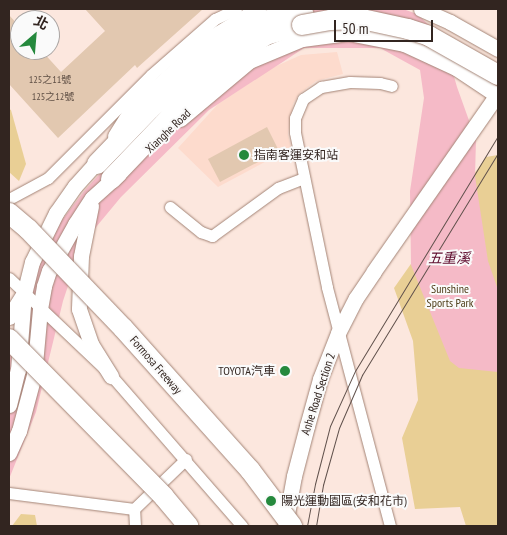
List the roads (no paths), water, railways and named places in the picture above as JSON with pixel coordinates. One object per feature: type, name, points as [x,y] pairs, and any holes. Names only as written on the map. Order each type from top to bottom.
[{"type":"highway","points":[[111,179],[199,87],[230,60],[266,35],[302,19],[365,10],[394,15],[421,23],[498,63]]},
{"type":"highway","points":[[97,164],[150,109],[235,36],[262,21],[362,19],[408,29],[429,36],[498,91]]},
{"type":"highway","name":"Formosa Freeway","points":[[9,213],[28,229],[123,328],[250,470],[292,526]]},
{"type":"highway","points":[[9,339],[158,490],[188,526]]},
{"type":"main road","points":[[9,405],[18,370],[15,317],[24,294],[32,262],[56,213],[75,186],[97,164],[132,110],[212,37],[258,9]]},
{"type":"main road","points":[[421,9],[486,42],[462,72]]},
{"type":"main road","name":"Xianghe Road","points":[[9,453],[28,402],[34,375],[44,286],[49,271],[75,224],[92,198],[111,179],[140,158],[208,94],[249,62],[302,39],[348,33],[404,44],[498,91]]},
{"type":"main road","name":"Anhe Road Section 2","points":[[285,526],[294,476],[307,426],[320,379],[338,333],[356,298],[498,91]]},
{"type":"main road","points":[[92,198],[81,256],[79,309],[92,344],[112,376]]},
{"type":"street","points":[[9,199],[48,178],[151,74],[215,19],[236,9]]},
{"type":"street","points":[[390,526],[327,287],[295,132],[295,118],[303,98],[321,87],[336,83],[366,82],[392,86]]},
{"type":"street","points":[[170,207],[201,232],[212,236],[278,188],[304,178]]},
{"type":"street","points":[[9,278],[112,376],[186,459],[242,526]]},
{"type":"street","points":[[135,526],[134,509],[186,459]]},
{"type":"street","points":[[9,492],[134,509]]},
{"type":"water","name":"五重溪","points":[[281,9],[403,9],[417,14],[443,38],[457,87],[476,140],[475,176],[488,261],[498,290],[498,372],[459,368],[450,361],[411,265],[410,191],[424,98],[420,70],[380,48],[304,48],[209,110],[121,197],[82,244],[63,301],[36,412],[9,479],[9,353],[29,263],[85,190],[218,45]]},
{"type":"tram line","points":[[307,526],[315,484],[330,426],[355,371],[498,136]]},
{"type":"tram line","points":[[316,526],[323,485],[339,428],[362,375],[498,153]]},
{"type":"place","name":"指南客運安和站","points":[[244,155]]},
{"type":"place","name":"TOYOTA汽車","points":[[285,371]]},
{"type":"place","name":"陽光運動園區(安和花市)","points":[[271,501]]},
{"type":"park label","name":"Sunshine Sports Park","points":[[450,296]]}]
